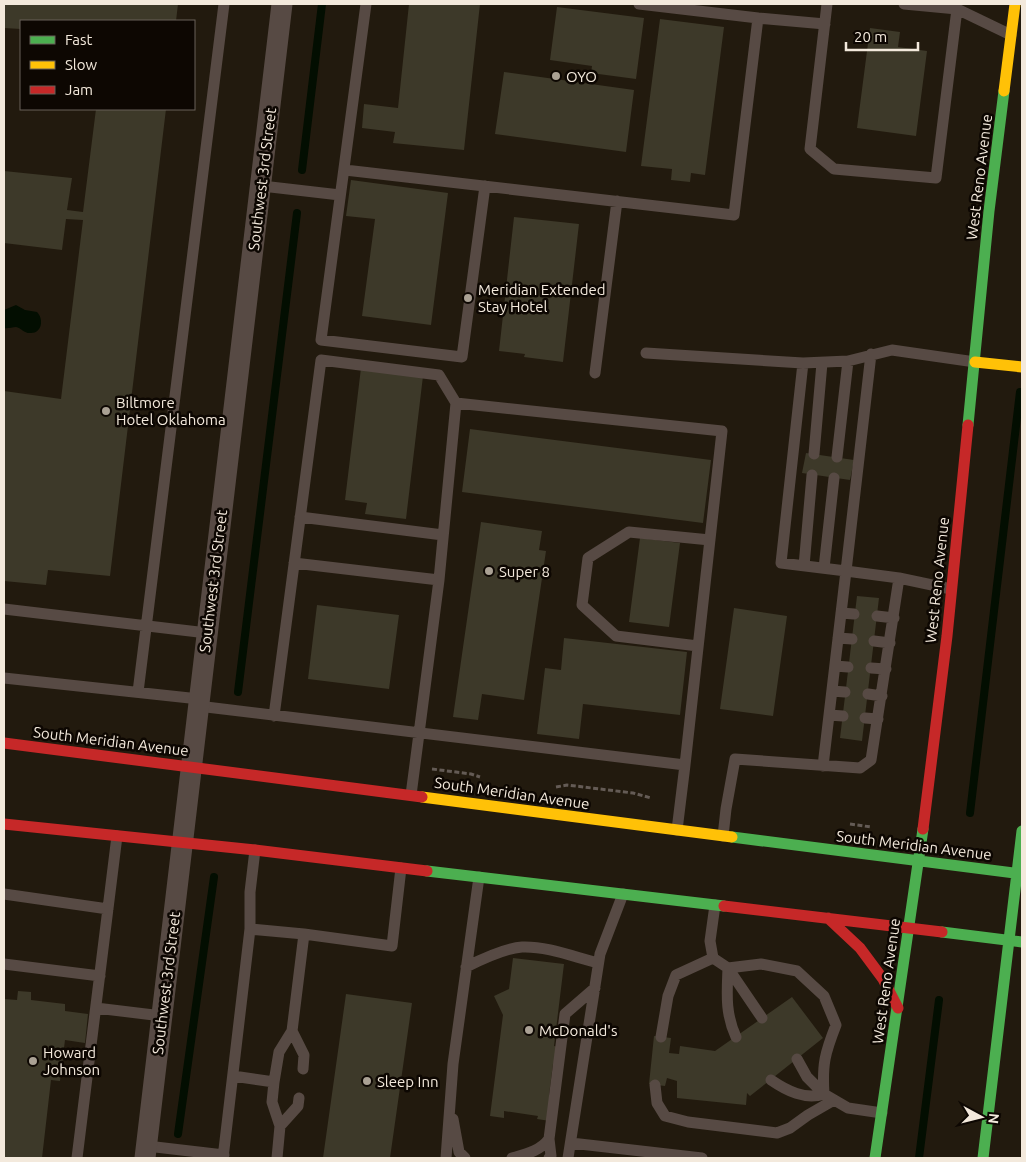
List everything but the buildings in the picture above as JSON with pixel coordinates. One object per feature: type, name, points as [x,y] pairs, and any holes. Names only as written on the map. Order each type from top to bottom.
[{"type":"main road","name":"West Reno Avenue","points":[[875,1158],[910,928],[952,589],[989,211],[1015,4]]},
{"type":"main road","points":[[975,362],[1022,367]]},
{"type":"main road","name":"South Meridian Avenue","points":[[4,743],[1020,873]]},
{"type":"main road","points":[[4,824],[255,850],[1022,942]]},
{"type":"main road","points":[[983,1158],[1009,940],[1020,873],[1022,831]]},
{"type":"main road","points":[[828,918],[860,948],[883,980],[898,1008]]},
{"type":"street","name":"Southwest 3rd Street","points":[[146,1152],[198,703],[262,186],[282,4]]},
{"type":"lane","points":[[138,692],[224,4]]},
{"type":"lane","points":[[366,4],[345,170],[320,340],[462,357],[484,186]]},
{"type":"lane","points":[[638,4],[825,24]]},
{"type":"lane","points":[[827,4],[810,149],[834,169],[936,178],[957,10]]},
{"type":"lane","points":[[904,4],[957,10],[1011,36]]},
{"type":"lane","points":[[345,170],[734,214],[758,18]]},
{"type":"lane","points":[[262,186],[340,195]]},
{"type":"lane","points":[[595,373],[617,201]]},
{"type":"lane","points":[[646,353],[822,363],[848,361],[892,350],[975,362]]},
{"type":"lane","points":[[823,766],[871,354]]},
{"type":"lane","points":[[274,716],[321,360],[439,375],[456,403],[438,580],[411,795]]},
{"type":"lane","points":[[837,457],[848,361]]},
{"type":"lane","points":[[803,363],[781,563],[899,578],[952,589]]},
{"type":"lane","points":[[814,454],[822,363]]},
{"type":"lane","points":[[456,403],[722,431],[677,830]]},
{"type":"lane","points":[[804,566],[812,475]]},
{"type":"lane","points":[[824,568],[834,478]]},
{"type":"lane","points":[[300,517],[443,535]]},
{"type":"lane","points":[[698,646],[616,636],[582,605],[588,558],[629,532],[710,540]]},
{"type":"lane","points":[[294,563],[438,580]]},
{"type":"lane","points":[[723,836],[735,759],[860,768],[871,760],[899,578]]},
{"type":"lane","points":[[4,609],[207,633]]},
{"type":"lane","points":[[841,613],[854,614]]},
{"type":"lane","points":[[877,616],[894,618]]},
{"type":"lane","points":[[838,638],[852,639]]},
{"type":"lane","points":[[874,641],[890,643]]},
{"type":"lane","points":[[835,666],[848,667]]},
{"type":"lane","points":[[871,668],[886,669]]},
{"type":"lane","points":[[4,678],[138,692],[274,716],[685,765]]},
{"type":"lane","points":[[832,691],[845,692]]},
{"type":"lane","points":[[868,694],[882,696]]},
{"type":"lane","points":[[829,715],[843,716]]},
{"type":"lane","points":[[865,718],[878,719]]},
{"type":"lane","points":[[77,1158],[117,836]]},
{"type":"lane","points":[[146,1152],[224,1156],[250,929],[250,892],[255,850]]},
{"type":"lane","points":[[250,929],[392,946],[401,868]]},
{"type":"lane","points":[[446,1158],[454,1064],[479,877]]},
{"type":"lane","points":[[4,894],[108,909]]},
{"type":"lane","points":[[568,1158],[598,963],[623,894]]},
{"type":"lane","points":[[714,904],[710,941],[713,958],[728,968],[762,1018]]},
{"type":"lane","points":[[277,1158],[280,1126],[272,1102],[274,1082],[279,1052],[292,1031],[304,934]]},
{"type":"lane","points":[[466,967],[487,957],[520,947],[547,950],[598,963]]},
{"type":"lane","points":[[661,1037],[668,996],[676,975],[713,958]]},
{"type":"lane","points":[[4,964],[100,976]]},
{"type":"lane","points":[[728,968],[761,964],[797,970],[824,996],[836,1025],[825,1054],[823,1077],[829,1097]]},
{"type":"lane","points":[[728,968],[727,996],[729,1023],[736,1037]]},
{"type":"lane","points":[[549,1158],[551,1156],[549,1139],[564,1014],[595,988]]},
{"type":"lane","points":[[96,1008],[162,1016]]},
{"type":"lane","points":[[292,1031],[304,1055],[303,1069]]},
{"type":"lane","points":[[797,1059],[807,1077],[829,1097],[848,1108],[882,1113]]},
{"type":"lane","points":[[233,1076],[274,1082]]},
{"type":"lane","points":[[770,1080],[787,1091],[814,1097],[829,1097]]},
{"type":"lane","points":[[655,1085],[657,1103],[665,1116],[688,1122],[777,1133],[790,1128],[829,1097]]},
{"type":"lane","points":[[280,1126],[298,1106],[299,1098]]},
{"type":"lane","points":[[450,1105],[460,1152],[465,1158]]},
{"type":"lane","points":[[512,1158],[533,1152],[544,1145],[549,1139]]},
{"type":"lane","points":[[571,1143],[638,1155],[702,1158]]},
{"type":"shaded area","points":[[16,305],[25,310],[37,312],[41,318],[41,325],[38,331],[29,333],[16,327],[4,328],[4,310]]},
{"type":"waterway","points":[[302,170],[322,4]]},
{"type":"waterway","points":[[238,692],[297,213]]},
{"type":"waterway","points":[[970,813],[1020,392]]},
{"type":"waterway","points":[[178,1134],[214,877]]},
{"type":"waterway","points":[[919,1158],[939,1000]]},
{"type":"traffic: fast","points":[[968,425],[989,211],[1004,91]]},
{"type":"traffic: fast","points":[[875,1158],[923,829]]},
{"type":"traffic: fast","points":[[983,1158],[1022,831]]},
{"type":"traffic: fast","points":[[732,837],[1022,874]]},
{"type":"traffic: fast","points":[[427,871],[724,906]]},
{"type":"traffic: fast","points":[[942,932],[1022,942]]},
{"type":"traffic: slow","points":[[1004,91],[1015,4]]},
{"type":"traffic: slow","points":[[975,362],[1022,367]]},
{"type":"traffic: slow","points":[[422,797],[732,837]]},
{"type":"traffic: jam","points":[[923,829],[947,636],[968,425]]},
{"type":"traffic: jam","points":[[4,743],[422,797]]},
{"type":"traffic: jam","points":[[4,824],[255,850],[427,871]]},
{"type":"traffic: jam","points":[[724,906],[942,932]]},
{"type":"traffic: jam","points":[[828,918],[860,948],[883,979],[898,1008]]},
{"type":"place","name":"OYO","points":[[556,76]]},
{"type":"place","name":"Meridian Extended Stay Hotel","points":[[468,298]]},
{"type":"place","name":"Biltmore Hotel Oklahoma","points":[[106,411]]},
{"type":"place","name":"Super 8","points":[[489,571]]},
{"type":"place","name":"McDonald's","points":[[529,1030]]},
{"type":"place","name":"Howard Johnson","points":[[33,1061]]},
{"type":"place","name":"Sleep Inn","points":[[367,1081]]}]
